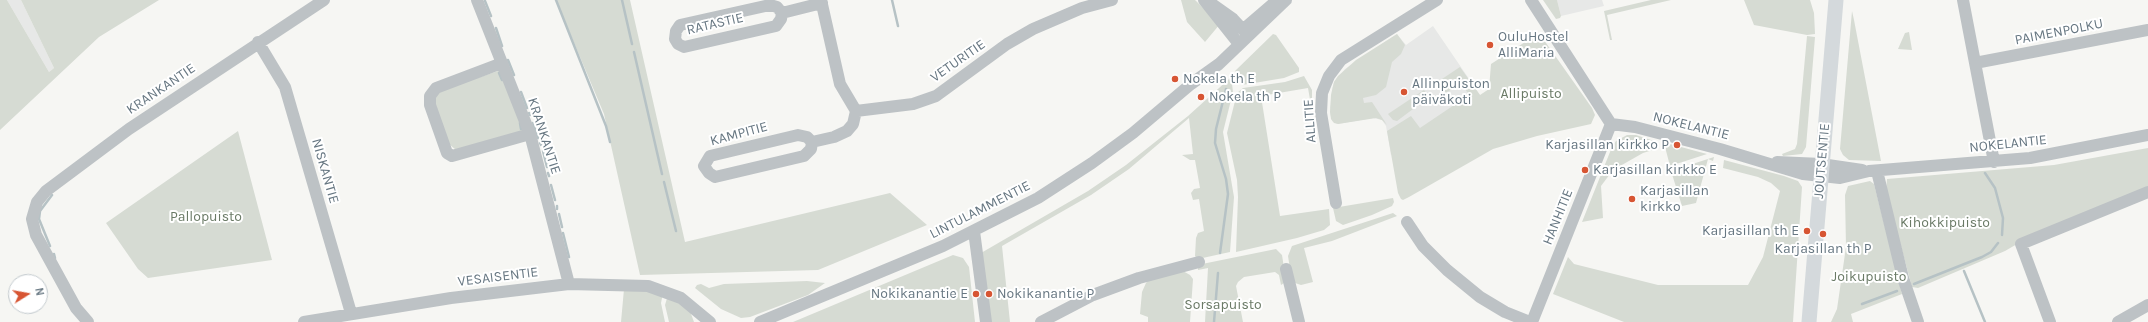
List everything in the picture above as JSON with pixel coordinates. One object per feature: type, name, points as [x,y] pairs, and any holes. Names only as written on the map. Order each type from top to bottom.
[{"type":"main road","name":"JOUTSENTIE","points":[[1808,322],[1836,0]]},
{"type":"street","name":"KRANKANTIE","points":[[88,322],[76,308],[36,235],[32,219],[37,202],[46,191],[129,130],[258,42],[324,0]]},
{"type":"street","name":"KRANKANTIE","points":[[477,0],[530,134],[569,284]]},
{"type":"street","name":"VETURITIE","points":[[856,111],[913,104],[936,96],[948,89],[1007,44],[1033,29],[1082,8],[1112,0]]},
{"type":"street","points":[[1205,0],[1233,19],[1246,32]]},
{"type":"street","points":[[1205,0],[1237,41]]},
{"type":"street","name":"LINTULAMMENTIE","points":[[760,322],[925,254],[1038,198],[1092,163],[1133,133],[1191,84],[1214,58],[1237,41],[1278,0]]},
{"type":"street","name":"LINTULAMMENTIE","points":[[1246,32],[1286,0]]},
{"type":"street","name":"ALLITIE","points":[[1336,203],[1321,113],[1322,93],[1329,76],[1341,60],[1437,0]]},
{"type":"street","points":[[1531,0],[1611,124]]},
{"type":"street","points":[[1963,0],[1994,162]]},
{"type":"street","points":[[782,13],[822,2],[840,84],[856,111],[853,124],[847,131],[834,137],[812,142]]},
{"type":"street","name":"RATASTIE","points":[[770,5],[777,7],[782,13],[782,19],[776,26],[684,47],[678,44],[675,39],[676,31],[680,25],[770,5]]},
{"type":"street","name":"PAIMENPOLKU","points":[[1975,63],[2148,30]]},
{"type":"street","name":"NISKANTIE","points":[[258,42],[285,87],[351,314]]},
{"type":"street","points":[[502,63],[436,88],[430,96],[430,105],[447,153],[452,156],[530,134]]},
{"type":"street","name":"NOKELANTIE","points":[[1611,124],[1635,127],[1763,161],[1821,170],[1873,171],[1994,162],[2047,155],[2148,135]]},
{"type":"street","name":"HANHITIE","points":[[1531,322],[1611,124]]},
{"type":"street","name":"KAMPITIE","points":[[798,134],[807,137],[812,142],[811,149],[804,156],[715,177],[709,174],[704,166],[710,156],[798,134]]},
{"type":"street","points":[[1873,171],[1903,278],[1918,322]]},
{"type":"street","points":[[2050,322],[2021,244],[2148,192]]},
{"type":"street","points":[[1407,222],[1423,246],[1447,270],[1480,297],[1505,312],[1531,322]]},
{"type":"street","points":[[974,231],[986,322]]},
{"type":"street","points":[[1041,322],[1094,295],[1139,278],[1199,262]]},
{"type":"street","points":[[1286,269],[1298,322]]},
{"type":"street","name":"VESAISENTIE","points":[[304,322],[513,290],[569,284],[648,286],[681,298],[710,322]]},
{"type":"street","points":[[2118,322],[2148,305]]},
{"type":"street","points":[[692,307],[698,322]]},
{"type":"shaded area","points":[[7,0],[21,0],[54,68],[49,72]]},
{"type":"shaded area","points":[[1557,0],[1602,0],[1604,6],[1561,16]]},
{"type":"shaded area","name":"Allinpuiston päiväkoti","points":[[1433,26],[1480,95],[1391,155],[1386,126],[1382,120],[1373,118],[1338,124],[1332,121],[1330,112],[1332,89],[1334,82],[1345,69],[1397,34],[1406,45]]},
{"type":"green space","points":[[0,0],[7,0],[49,72],[54,68],[21,0],[159,0],[99,37],[0,130]]},
{"type":"green space","points":[[556,0],[630,0],[685,242],[890,193],[927,225],[818,270],[640,275],[604,114]]},
{"type":"green space","points":[[1181,0],[1195,0],[1220,24],[1205,42],[1187,22]]},
{"type":"green space","points":[[1543,0],[1557,0],[1561,16],[1560,18],[1556,19]]},
{"type":"green space","points":[[1651,0],[1671,0],[1607,15],[1612,40],[1610,40],[1604,11]]},
{"type":"green space","points":[[1744,0],[1810,0],[1814,13],[1815,34],[1807,35],[1754,25]]},
{"type":"green space","points":[[1852,11],[1881,161],[1849,160],[1843,155],[1840,149]]},
{"type":"green space","points":[[1909,32],[1912,50],[1898,49],[1905,33]]},
{"type":"green space","name":"Allipuisto","points":[[1539,33],[1592,108],[1595,115],[1591,124],[1537,136],[1493,149],[1409,197],[1403,200],[1401,199],[1398,193],[1387,131],[1411,116],[1420,128],[1469,95],[1462,84],[1443,94],[1436,83],[1460,67],[1480,95],[1489,89],[1491,64]]},
{"type":"green space","points":[[1273,34],[1276,35],[1299,68],[1299,72],[1284,78],[1242,85],[1238,83],[1235,71]]},
{"type":"green space","points":[[1397,34],[1405,45],[1401,54],[1392,62],[1386,87],[1376,95],[1363,98],[1364,103],[1372,102],[1387,125],[1382,120],[1376,118],[1338,124],[1334,123],[1331,119],[1330,112],[1331,95],[1334,82],[1338,76],[1356,60]]},
{"type":"green space","points":[[1807,36],[1815,37],[1806,147],[1802,154],[1783,156],[1782,154],[1795,149],[1797,144]]},
{"type":"green space","points":[[501,70],[524,127],[522,132],[456,150],[449,144],[434,100],[438,91]]},
{"type":"green space","points":[[1304,76],[1312,90],[1312,111],[1308,88],[1261,96],[1280,216],[1329,209],[1330,225],[1324,230],[1297,238],[1236,252],[1238,197],[1237,180],[1227,133],[1237,93],[1243,88],[1285,82]]},
{"type":"green space","points":[[1229,79],[1232,84],[1233,92],[1223,132],[1234,197],[1230,252],[1198,259],[1195,256],[1196,238],[1198,233],[1204,231],[1199,199],[1193,200],[1191,193],[1194,189],[1200,188],[1195,160],[1190,160],[1182,155],[1193,154],[1189,118],[1129,169],[1091,195],[1002,246],[1010,322],[991,322],[981,253],[1088,191],[1126,165],[1188,116]]},
{"type":"green space","points":[[1424,90],[1432,102],[1428,104],[1421,93],[1413,99],[1417,106],[1397,121],[1393,120],[1388,114]]},
{"type":"green space","name":"Pallopuisto","points":[[238,131],[272,260],[148,278],[138,269],[106,223]]},
{"type":"green space","points":[[1627,135],[1636,135],[1654,141],[1656,149],[1643,153],[1613,170],[1601,186],[1603,218],[1582,222],[1612,147],[1616,141]]},
{"type":"green space","points":[[1664,143],[1666,143],[1707,154],[1670,166]]},
{"type":"green space","name":"Kihokkipuisto","points":[[2148,148],[2148,188],[2036,233],[2005,251],[1918,288],[1912,287],[1886,191],[1887,179],[2054,165]]},
{"type":"green space","points":[[1714,157],[1713,161],[1708,159],[1696,203],[1682,206],[1671,171]]},
{"type":"green space","points":[[1724,160],[1784,176],[1798,181],[1802,187],[1793,322],[1624,322],[1553,294],[1568,257],[1574,264],[1658,285],[1748,285],[1763,257],[1780,191],[1771,183],[1758,177],[1723,168]]},
{"type":"green space","name":"Joikupuisto","points":[[1870,181],[1874,184],[1902,294],[1851,314],[1853,322],[1831,322],[1837,309],[1846,247],[1845,195],[1848,186]]},
{"type":"green space","points":[[1393,198],[1394,202],[1392,206],[1372,215],[1343,225],[1336,221],[1333,208]]},
{"type":"green space","points":[[1393,213],[1397,216],[1332,241],[1304,248],[1313,282],[1301,285],[1292,282],[1288,256],[1292,246]]},
{"type":"green space","name":"Sorsapuisto","points":[[1276,249],[1282,255],[1286,281],[1281,285],[1279,275],[1275,272],[1244,277],[1236,286],[1243,322],[1205,322],[1208,268],[1198,270],[1198,267],[1202,264]]},
{"type":"green space","points":[[953,255],[963,258],[969,267],[975,322],[793,322]]},
{"type":"green space","points":[[1183,271],[1190,275],[1193,279],[1190,322],[1148,322],[1148,317],[1140,314],[1142,292],[1146,283],[1148,281]]},
{"type":"green space","points":[[807,281],[825,283],[808,295],[750,317],[741,318],[721,309],[695,288],[697,285],[701,284],[709,288],[724,284]]},
{"type":"green space","points":[[624,289],[663,293],[661,303],[665,322],[621,322]]},
{"type":"green space","points":[[668,295],[690,311],[694,322],[669,322],[665,305]]},
{"type":"waterway","points":[[556,0],[606,126],[610,142]]},
{"type":"waterway","points":[[622,0],[632,44]]},
{"type":"waterway","points":[[892,0],[898,26]]},
{"type":"waterway","points":[[485,1],[491,16]]},
{"type":"waterway","points":[[496,28],[502,46]]},
{"type":"waterway","points":[[634,52],[662,174]]},
{"type":"waterway","points":[[508,60],[514,75]]},
{"type":"waterway","points":[[499,73],[502,80]]},
{"type":"waterway","points":[[1220,253],[1228,194],[1226,179],[1215,143],[1216,129],[1226,89]]},
{"type":"waterway","points":[[521,92],[527,108]]},
{"type":"waterway","points":[[520,123],[521,129]]},
{"type":"waterway","points":[[533,123],[538,138]]},
{"type":"waterway","points":[[543,151],[547,167]]},
{"type":"waterway","points":[[1985,173],[1995,188],[2003,218],[2002,235]]},
{"type":"waterway","points":[[664,182],[676,231]]},
{"type":"waterway","points":[[551,185],[555,200]]},
{"type":"waterway","points":[[50,246],[39,219],[40,211],[52,195]]},
{"type":"waterway","points":[[559,214],[562,227]]},
{"type":"waterway","points":[[563,233],[569,257]]},
{"type":"waterway","points":[[1914,284],[1982,257],[1991,252],[1998,243]]},
{"type":"waterway","points":[[54,254],[55,258]]},
{"type":"waterway","points":[[1964,271],[1985,322]]},
{"type":"waterway","points":[[1214,322],[1218,273]]},
{"type":"waterway","points":[[1862,304],[1897,291]]},
{"type":"place","name":"OuluHostel AlliMaria","points":[[1490,45]]},
{"type":"place","name":"Nokela th E","points":[[1175,79]]},
{"type":"place","name":"Allinpuiston päiväkoti","points":[[1404,92]]},
{"type":"place","name":"Nokela th P","points":[[1201,97]]},
{"type":"place","name":"Karjasillan kirkko P","points":[[1677,145]]},
{"type":"place","name":"Karjasillan kirkko E","points":[[1585,170]]},
{"type":"place","name":"Karjasillan kirkko","points":[[1632,199]]},
{"type":"place","name":"Karjasillan th E","points":[[1807,231]]},
{"type":"place","name":"Karjasillan th P","points":[[1823,234]]},
{"type":"place","name":"Nokikanantie E","points":[[976,294]]},
{"type":"place","name":"Nokikanantie P","points":[[989,294]]}]
